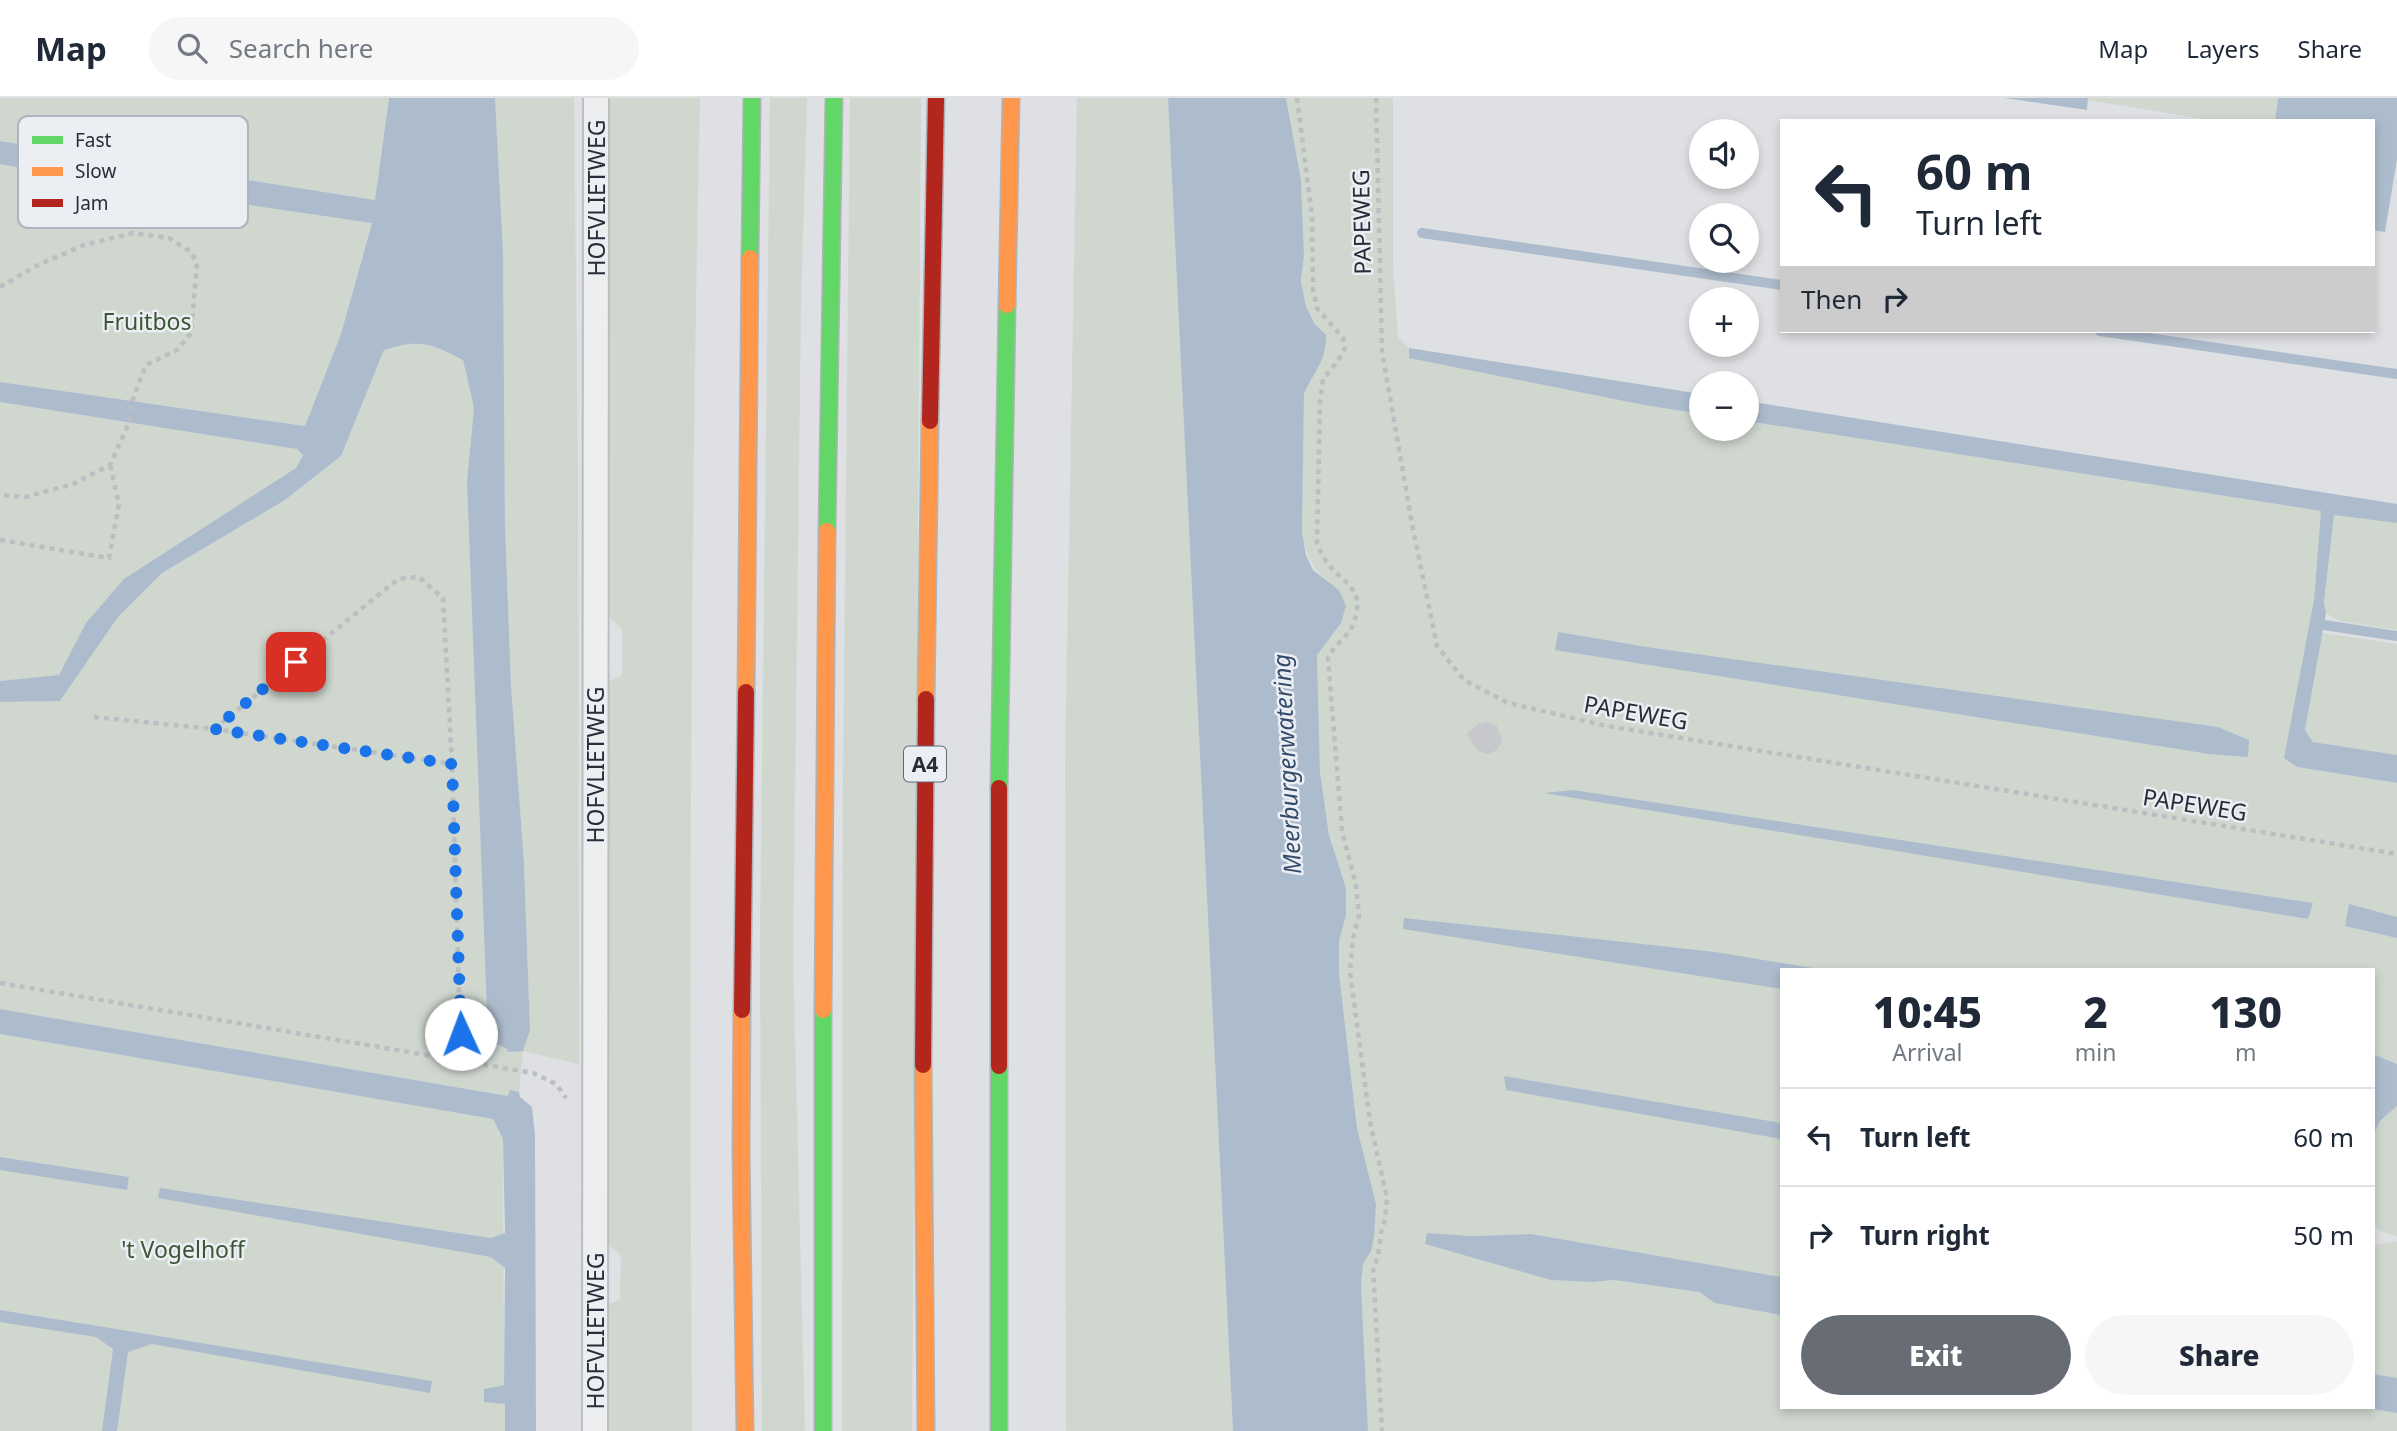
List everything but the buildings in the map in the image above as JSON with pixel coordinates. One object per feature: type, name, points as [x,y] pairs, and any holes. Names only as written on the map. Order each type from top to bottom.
[{"type":"highway","points":[[745,1431],[741,1150],[752,98]]},
{"type":"highway","points":[[823,1431],[821,1168],[825,536],[834,98]]},
{"type":"highway","name":"A4","points":[[926,1431],[923,1227],[924,786],[936,98]]},
{"type":"highway","points":[[999,1431],[999,803],[1011,98]]},
{"type":"street","name":"HOFVLIETWEG","points":[[595,1431],[596,98]]},
{"type":"path","points":[[1297,98],[1312,216],[1313,289],[1317,308],[1343,338],[1345,348],[1323,379],[1320,401],[1317,543],[1324,560],[1350,584],[1359,601],[1354,626],[1332,649],[1328,658],[1342,831],[1356,885],[1359,916],[1353,938],[1350,972],[1370,1122],[1387,1198],[1378,1257],[1373,1267],[1382,1431]]},
{"type":"path","name":"PAPEWEG","points":[[1376,98],[1382,351],[1412,524],[1437,646],[1464,680],[1508,703],[1608,726],[2397,854]]},
{"type":"path","points":[[0,287],[36,266],[84,245],[134,233],[169,238],[191,251],[197,262],[191,332],[177,350],[146,365],[133,399],[128,425],[110,465],[119,504],[109,558],[0,540]]},
{"type":"path","points":[[0,495],[25,497],[73,484],[110,465]]},
{"type":"path","points":[[214,729],[398,579],[419,577],[443,598],[452,764],[461,1061]]},
{"type":"path","points":[[94,717],[214,729],[452,764]]},
{"type":"path","points":[[0,983],[533,1073],[556,1084],[566,1098],[568,1107]]},
{"type":"green space","points":[[0,98],[389,98],[375,200],[248,180],[248,116],[18,116],[18,144],[0,141]]},
{"type":"green space","points":[[495,98],[574,98],[579,1064],[523,1051],[530,1030],[524,863],[511,686],[505,526],[503,251]]},
{"type":"green space","points":[[607,98],[700,98],[691,764],[692,1431],[606,1431],[606,1305],[620,1300],[621,1256],[606,1242],[606,683],[622,675],[622,629],[607,615]]},
{"type":"green space","points":[[770,98],[807,98],[801,304],[793,959],[805,1431],[762,1431],[760,935]]},
{"type":"green space","points":[[850,98],[921,98],[912,1431],[842,1431],[843,775]]},
{"type":"green space","points":[[1077,98],[1168,98],[1233,1431],[1066,1431],[1065,762]]},
{"type":"green space","points":[[1286,98],[1393,98],[1393,266],[1398,337],[1409,348],[1410,358],[1689,412],[1689,441],[1759,441],[1759,423],[2321,511],[2314,600],[2285,758],[2297,767],[2397,783],[2397,1064],[2375,1055],[2375,968],[1780,968],[1780,1277],[1531,1234],[1471,1236],[1427,1233],[1448,1249],[1551,1280],[1614,1280],[1699,1292],[1715,1303],[1780,1315],[1780,1409],[2373,1409],[2397,1413],[2397,1431],[1368,1431],[1361,1284],[1363,1264],[1371,1251],[1374,1237],[1376,1204],[1357,1128],[1339,973],[1339,942],[1346,915],[1346,888],[1329,835],[1320,772],[1317,655],[1326,642],[1339,590],[1313,565],[1302,532],[1304,394],[1322,359],[1326,344],[1326,335],[1314,323],[1306,306],[1301,281],[1304,255],[1301,180]]},
{"type":"green space","points":[[2278,98],[2275,119],[2204,119],[2088,100]]},
{"type":"green space","name":"Fruitbos","points":[[0,164],[18,167],[18,228],[248,228],[248,204],[372,222],[341,334],[305,426],[0,382]]},
{"type":"green space","points":[[407,345],[433,346],[463,360],[474,408],[467,481],[488,1040],[508,1049],[523,1051],[519,1092],[510,1091],[509,1096],[0,1009],[0,702],[60,701],[118,617],[162,573],[285,500],[341,456],[384,350]]},
{"type":"green space","points":[[0,402],[297,449],[303,455],[296,468],[86,623],[59,676],[0,681]]},
{"type":"green space","points":[[2334,514],[2397,523],[2397,630],[2340,621],[2326,613],[2324,603]]},
{"type":"green space","points":[[2322,633],[2397,644],[2397,755],[2313,742],[2305,730]]},
{"type":"green space","name":"'t Vogelhoff","points":[[0,1034],[493,1119],[503,1139],[504,1385],[484,1389],[484,1401],[505,1404],[505,1431],[0,1431]]},
{"type":"green space","points":[[2397,1106],[2397,1237],[2375,1226],[2375,1131],[2380,1121]]},
{"type":"green space","points":[[2397,1241],[2397,1378],[2375,1374],[2375,1245]]},
{"type":"water","points":[[389,98],[495,98],[503,251],[505,526],[511,686],[524,863],[530,1030],[523,1051],[508,1052],[488,1040],[467,481],[474,408],[463,360],[425,344],[384,350],[341,456],[285,500],[162,573],[118,617],[60,701],[0,702],[0,681],[59,675],[86,623],[124,579],[296,468],[303,455],[297,449],[0,402],[0,382],[305,426],[341,334],[372,223],[248,205],[248,180],[375,200]]},
{"type":"water","name":"Meerburgerwatering","points":[[1168,98],[1286,98],[1301,180],[1304,255],[1301,281],[1306,306],[1314,323],[1326,335],[1322,359],[1304,394],[1302,532],[1306,555],[1313,570],[1339,590],[1346,606],[1341,623],[1317,655],[1320,772],[1329,835],[1346,888],[1346,915],[1339,942],[1339,973],[1357,1128],[1376,1204],[1374,1237],[1371,1251],[1363,1264],[1361,1284],[1368,1431],[1233,1431]]},
{"type":"water","points":[[2004,98],[2088,98],[2087,110]]},
{"type":"water","points":[[2278,98],[2397,98],[2397,159],[2385,232],[2375,230],[2375,119],[2275,119]]},
{"type":"water","points":[[0,141],[18,144],[18,167],[0,164]]},
{"type":"water","points":[[1409,348],[1689,392],[1689,412],[1644,405],[1409,358]]},
{"type":"water","points":[[1759,403],[2397,504],[2397,523],[2334,515],[2324,602],[2326,613],[2305,730],[2313,742],[2397,755],[2397,783],[2297,767],[2284,758],[2314,600],[2321,511],[1759,423]]},
{"type":"water","points":[[1558,632],[1647,647],[2218,727],[2249,740],[2248,757],[2209,754],[1555,650]]},
{"type":"water","points":[[1573,790],[2313,903],[2308,919],[1544,793]]},
{"type":"water","points":[[2349,904],[2397,917],[2397,938],[2345,926]]},
{"type":"water","points":[[1404,918],[1715,952],[1813,968],[1780,968],[1780,989],[1403,929]]},
{"type":"water","points":[[0,1009],[508,1096],[510,1090],[519,1092],[520,1097],[532,1107],[535,1135],[536,1431],[505,1431],[505,1404],[484,1402],[484,1389],[504,1385],[505,1268],[491,1257],[158,1198],[160,1188],[491,1238],[505,1233],[503,1139],[493,1119],[0,1034]]},
{"type":"water","points":[[2375,1055],[2397,1064],[2397,1106],[2380,1121],[2375,1131]]},
{"type":"water","points":[[1504,1076],[1780,1123],[1780,1139],[1506,1090]]},
{"type":"water","points":[[0,1157],[129,1177],[127,1190],[0,1170]]},
{"type":"water","points":[[1427,1233],[1471,1236],[1531,1234],[1780,1277],[1780,1315],[1715,1303],[1699,1292],[1614,1280],[1551,1280],[1425,1244]]},
{"type":"water","points":[[0,1310],[432,1381],[430,1393],[152,1344],[128,1352],[117,1431],[102,1431],[113,1349],[96,1337],[0,1322]]},
{"type":"water","points":[[2375,1374],[2397,1378],[2397,1413],[2373,1409]]},
{"type":"waterway","points":[[1422,233],[1780,285]]},
{"type":"waterway","points":[[2114,333],[2397,374]]},
{"type":"waterway","points":[[2324,625],[2397,636]]},
{"type":"traffic: fast","points":[[750,258],[752,98]]},
{"type":"traffic: fast","points":[[827,531],[834,98]]},
{"type":"traffic: fast","points":[[999,788],[1007,305]]},
{"type":"traffic: fast","points":[[823,1010],[823,1431]]},
{"type":"traffic: fast","points":[[999,1066],[999,1431]]},
{"type":"traffic: slow","points":[[1007,305],[1011,98]]},
{"type":"traffic: slow","points":[[746,692],[750,258]]},
{"type":"traffic: slow","points":[[926,699],[930,421]]},
{"type":"traffic: slow","points":[[823,1010],[827,531]]},
{"type":"traffic: slow","points":[[742,1010],[745,1431]]},
{"type":"traffic: slow","points":[[923,1065],[926,1431]]},
{"type":"traffic: jam","points":[[930,421],[936,98]]},
{"type":"traffic: jam","points":[[742,1010],[746,692]]},
{"type":"traffic: jam","points":[[923,1065],[926,699]]},
{"type":"traffic: jam","points":[[999,788],[999,1066]]},
{"type":"route","points":[[296,662],[214,729],[452,764],[461,1034]]}]
